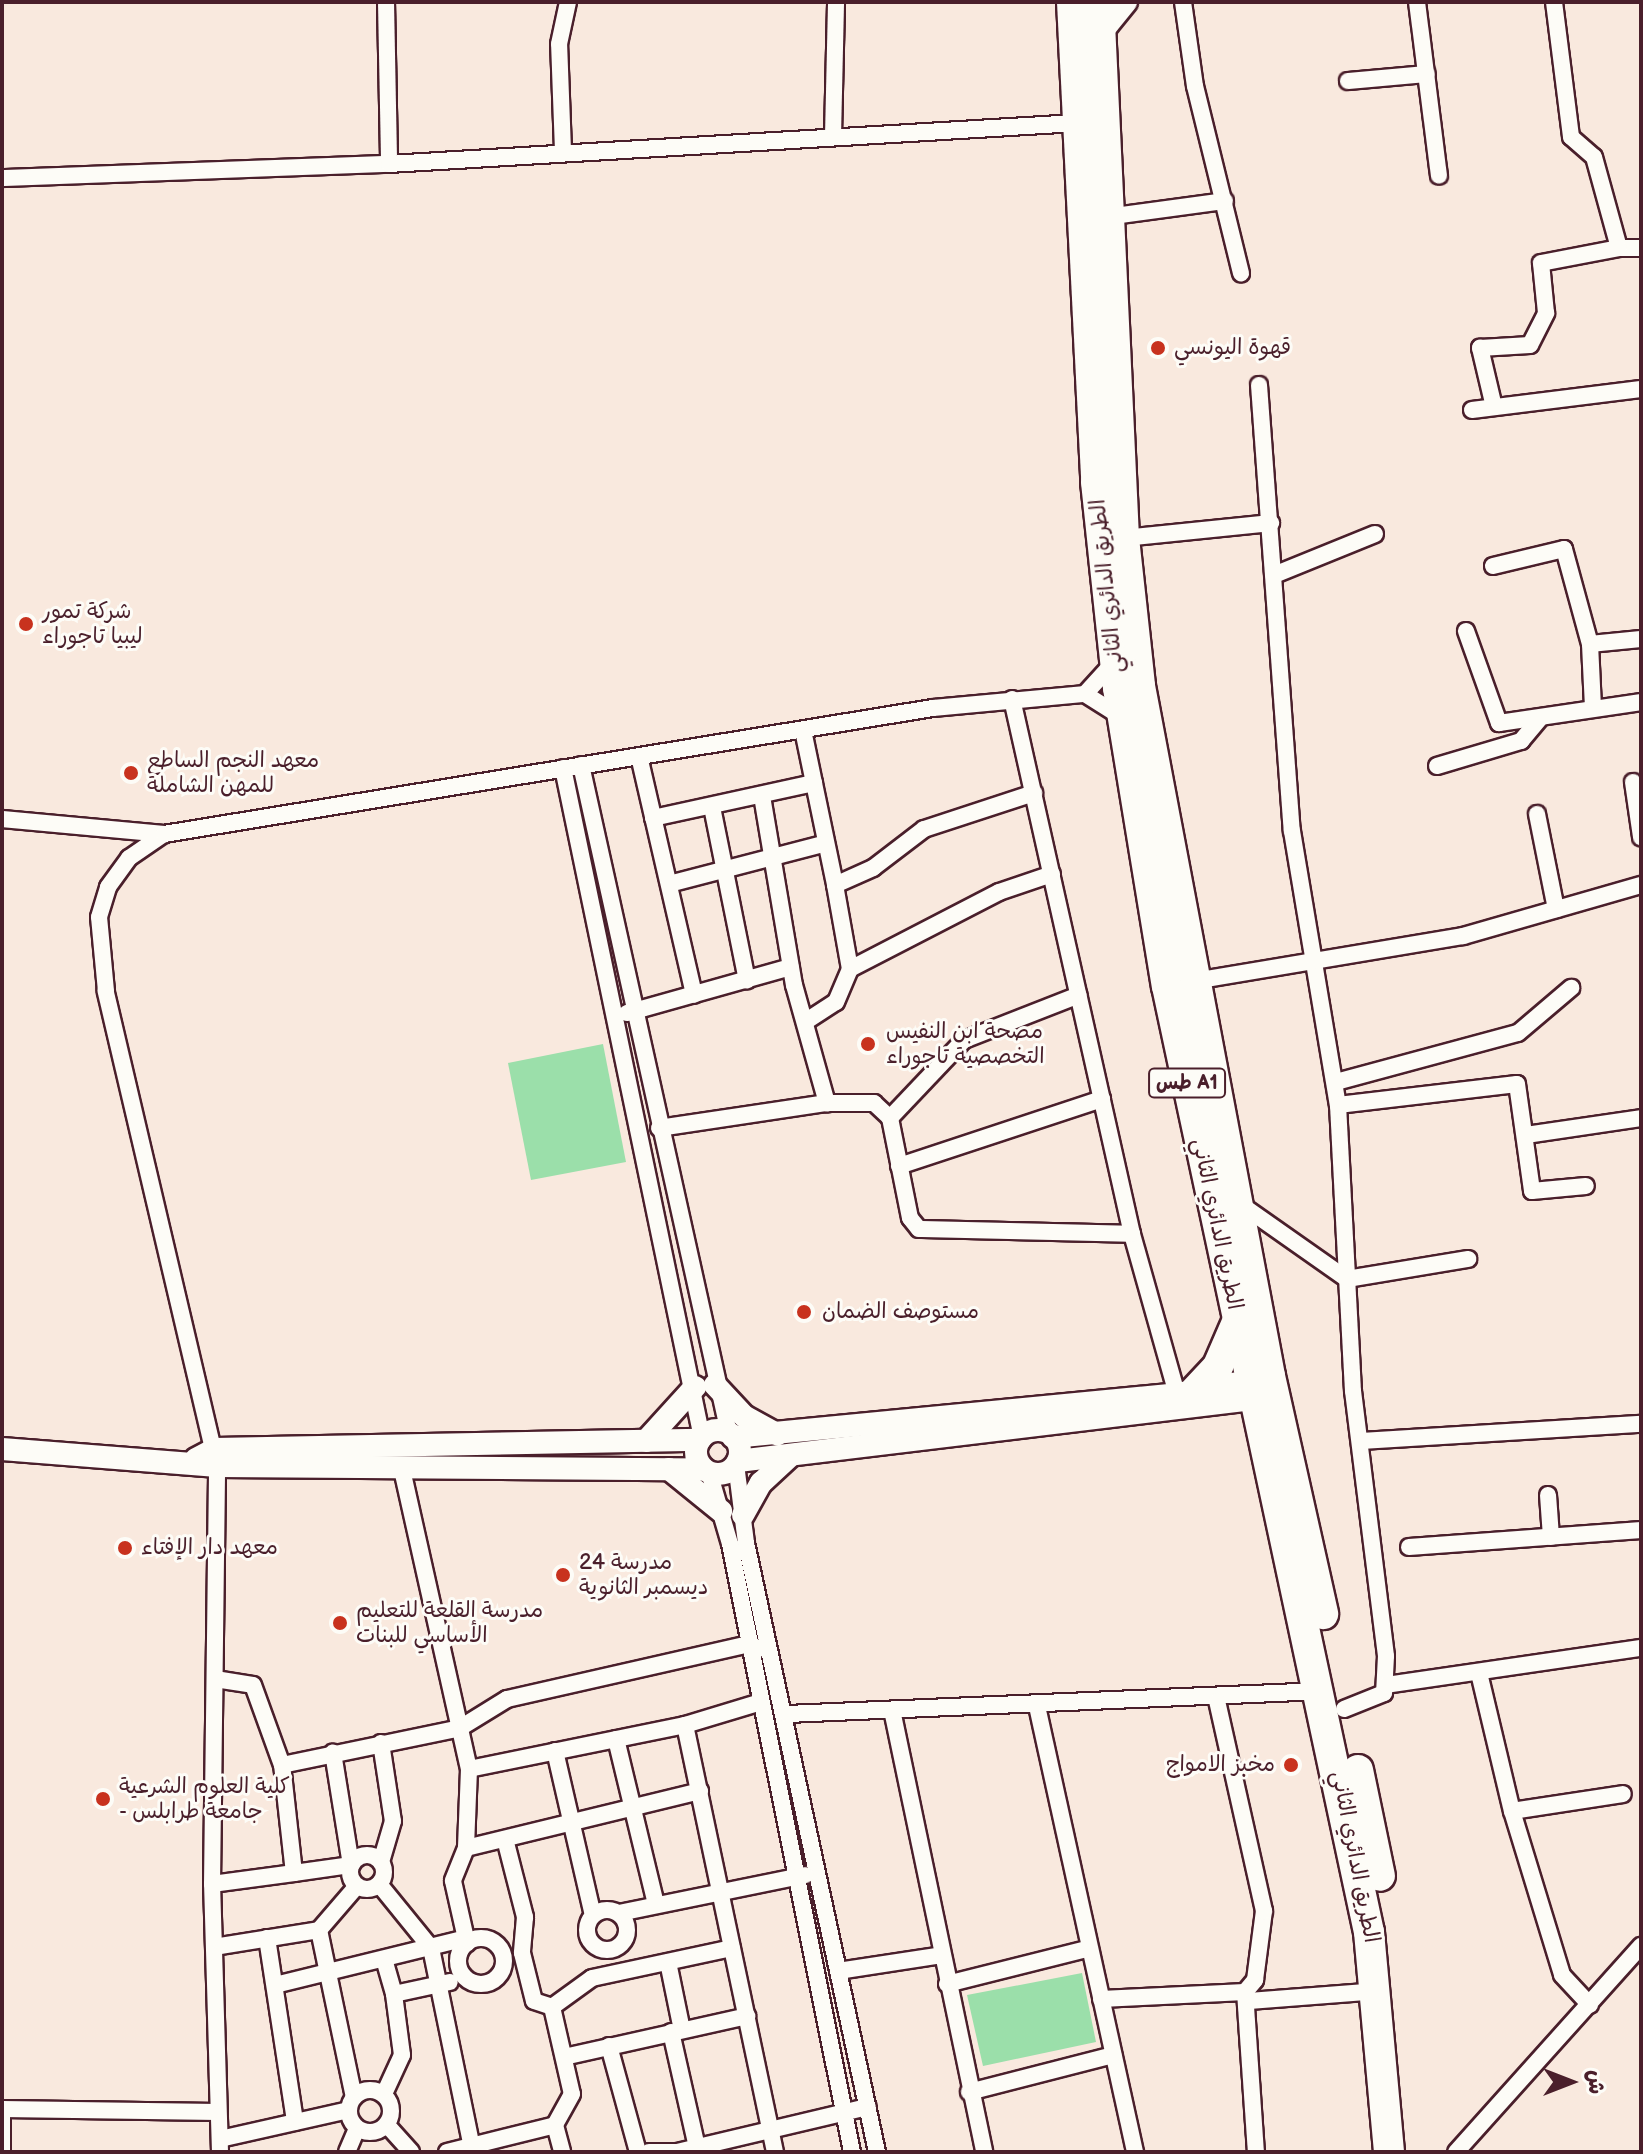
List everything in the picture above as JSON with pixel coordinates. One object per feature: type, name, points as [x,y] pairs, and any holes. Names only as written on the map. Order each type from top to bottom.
[{"type":"highway","name":"الطريق الدائري الثاني","points":[[1072,2],[1096,482],[1115,661],[1167,986],[1237,1322],[1262,1388]]},
{"type":"highway","name":"الطريق الدائري الثاني","points":[[1099,2],[1106,217],[1124,538],[1140,686],[1194,981],[1243,1206],[1262,1388],[1390,1930],[1409,2152]]},
{"type":"highway","points":[[1186,1393],[1218,1366],[1237,1322]]},
{"type":"highway","name":"الطريق الدائري الثاني","points":[[1334,1700],[1379,1991],[1389,2152]]},
{"type":"street","points":[[386,2],[389,164]]},
{"type":"street","points":[[563,151],[559,44],[568,2]]},
{"type":"street","points":[[833,136],[836,2]]},
{"type":"street","points":[[1100,34],[1126,2]]},
{"type":"street","points":[[1183,2],[1195,86],[1241,273]]},
{"type":"street","points":[[1417,2],[1439,176]]},
{"type":"street","points":[[1554,2],[1571,137],[1594,157],[1619,248]]},
{"type":"street","points":[[1348,81],[1427,74]]},
{"type":"street","points":[[2,178],[389,164],[563,151],[1078,123]]},
{"type":"street","points":[[1106,217],[1225,201]]},
{"type":"street","points":[[1494,407],[1480,348],[1530,345],[1546,313],[1541,263],[1619,248],[1641,248]]},
{"type":"street","points":[[787,1714],[1379,1699],[1386,1685],[1347,1279],[1336,1082],[1292,831],[1259,385]]},
{"type":"street","points":[[1472,410],[1641,389]]},
{"type":"street","points":[[1124,538],[1271,523]]},
{"type":"street","points":[[1274,575],[1375,534]]},
{"type":"street","points":[[1493,566],[1564,549],[1590,644],[1593,707]]},
{"type":"street","points":[[1466,631],[1493,719],[1512,724],[1593,707],[1641,702]]},
{"type":"street","points":[[1590,644],[1641,639]]},
{"type":"street","points":[[1085,694],[1115,661]]},
{"type":"street","points":[[2,819],[164,834],[581,765],[1012,699],[1085,694],[1123,718]]},
{"type":"street","points":[[1012,699],[1132,1234],[1186,1393]]},
{"type":"street","points":[[1437,766],[1521,741],[1540,718]]},
{"type":"street","points":[[803,730],[850,969],[836,1002],[808,1020]]},
{"type":"street","points":[[639,756],[694,995]]},
{"type":"street","points":[[581,765],[684,1244],[705,1386],[701,1439],[706,1470],[732,1513],[774,1658],[877,2152]]},
{"type":"street","points":[[563,768],[665,1248],[705,1386],[731,1435],[737,1463],[732,1513],[750,1644],[852,2152]]},
{"type":"street","points":[[1633,782],[1641,837]]},
{"type":"street","points":[[653,818],[814,783]]},
{"type":"street","points":[[835,885],[873,868],[924,829],[1034,793]]},
{"type":"street","points":[[762,796],[776,856],[791,967],[808,1020],[827,1103]]},
{"type":"street","points":[[712,807],[747,981]]},
{"type":"street","points":[[1537,814],[1556,909]]},
{"type":"street","points":[[164,834],[129,858],[108,887],[99,917],[123,1065],[209,1458],[215,1679],[212,1884],[220,2145],[351,2103],[372,2089],[384,2094],[391,2105],[387,2125],[376,2132],[357,2128]]},
{"type":"street","points":[[669,884],[826,843]]},
{"type":"street","points":[[850,969],[999,892],[1052,874]]},
{"type":"street","points":[[1194,981],[1313,957],[1463,936],[1641,885]]},
{"type":"street","points":[[617,1015],[791,967]]},
{"type":"street","points":[[608,980],[626,976]]},
{"type":"street","points":[[1336,1082],[1518,1033],[1571,988]]},
{"type":"street","points":[[890,1118],[964,1040],[1079,995]]},
{"type":"street","points":[[1338,1105],[1515,1083],[1526,1135],[1533,1193],[1586,1186]]},
{"type":"street","points":[[899,1166],[1102,1099]]},
{"type":"street","points":[[659,1128],[827,1103],[874,1103],[890,1118],[912,1225],[919,1229],[1132,1234]]},
{"type":"street","points":[[1526,1135],[1641,1118]]},
{"type":"street","points":[[1243,1206],[1347,1279],[1468,1259]]},
{"type":"street","points":[[665,1248],[684,1244]]},
{"type":"street","points":[[705,1386],[744,1416],[782,1436]]},
{"type":"street","points":[[646,1441],[705,1386]]},
{"type":"street","points":[[2,1449],[269,1458],[701,1439],[731,1435],[782,1436],[1186,1393],[1262,1388]]},
{"type":"street","points":[[269,1458],[401,1465],[661,1465],[706,1470],[737,1463],[1262,1388]]},
{"type":"street","points":[[1361,1441],[1641,1424]]},
{"type":"street","points":[[732,1513],[789,1457]]},
{"type":"street","points":[[401,1465],[469,1769],[466,1848],[453,1881],[466,1940],[459,1966],[471,1982]]},
{"type":"street","points":[[661,1465],[732,1513]]},
{"type":"street","points":[[1548,1495],[1551,1537]]},
{"type":"street","points":[[1409,1547],[1641,1530]]},
{"type":"street","points":[[282,1765],[460,1728],[507,1699],[750,1644],[774,1658]]},
{"type":"street","points":[[1386,1685],[1641,1648]]},
{"type":"street","points":[[1479,1673],[1512,1811],[1562,1975],[1590,2005]]},
{"type":"street","points":[[215,1679],[253,1685],[282,1765],[294,1873]]},
{"type":"street","points":[[1217,1701],[1264,1911],[1261,1961],[1247,1996],[1256,2152]]},
{"type":"street","points":[[469,1769],[685,1725],[761,1702]]},
{"type":"street","points":[[1037,1706],[1135,2152]]},
{"type":"street","points":[[892,1710],[969,2092],[984,2152]]},
{"type":"street","points":[[685,1725],[775,2152]]},
{"type":"street","points":[[616,1739],[656,1904]]},
{"type":"street","points":[[381,1743],[393,1821],[381,1862],[379,1884],[431,1948],[441,1983],[472,2149]]},
{"type":"street","points":[[555,1751],[593,1915],[587,1935],[608,1951],[627,1936],[619,1913]]},
{"type":"street","points":[[333,1752],[357,1886]]},
{"type":"street","points":[[466,1848],[700,1791]]},
{"type":"street","points":[[1512,1811],[1623,1794]]},
{"type":"street","points":[[505,1839],[525,1917],[522,1953],[534,2001],[552,2007]]},
{"type":"street","points":[[212,1884],[351,1865],[365,1854],[381,1862]]},
{"type":"street","points":[[593,1915],[619,1913],[818,1872]]},
{"type":"street","points":[[214,1947],[319,1930],[357,1886],[379,1884]]},
{"type":"street","points":[[319,1930],[357,2128],[347,2152]]},
{"type":"street","points":[[267,1938],[295,2122]]},
{"type":"street","points":[[275,1985],[466,1940],[492,1940],[504,1956]]},
{"type":"street","points":[[1456,2152],[1641,1946]]},
{"type":"street","points":[[552,2007],[591,1978],[732,1948]]},
{"type":"street","points":[[947,1984],[1090,1948]]},
{"type":"street","points":[[504,1956],[522,1953]]},
{"type":"street","points":[[838,1971],[942,1955]]},
{"type":"street","points":[[394,1994],[441,1983],[496,1979],[504,1956]]},
{"type":"street","points":[[384,1959],[394,1994],[402,2055],[384,2094]]},
{"type":"street","points":[[668,1962],[676,2031],[697,2147]]},
{"type":"street","points":[[1101,1999],[1379,1991]]},
{"type":"street","points":[[552,2007],[572,2094],[555,2125],[562,2152]]},
{"type":"street","points":[[564,2057],[747,2016]]},
{"type":"street","points":[[609,2046],[638,2152]]},
{"type":"street","points":[[969,2092],[1113,2055]]},
{"type":"street","points":[[649,2152],[678,2152],[868,2107]]},
{"type":"street","points":[[2,2152],[2,2109],[218,2112]]},
{"type":"street","points":[[387,2125],[411,2152]]},
{"type":"street","points":[[447,2152],[472,2149],[555,2125]]},
{"type":"green space","points":[[603,1044],[626,1162],[531,1180],[508,1063]]},
{"type":"green space","points":[[1082,1973],[1096,2042],[983,2066],[967,1995]]},
{"type":"place","name":"قهوة اليونسي","points":[[1158,348]]},
{"type":"place","name":"شركة تمور ليبيا تاجوراء","points":[[26,624]]},
{"type":"place","name":"معهد النجم الساطع للمهن الشاملة","points":[[131,773]]},
{"type":"place","name":"مصحة ابن النفيس التخصصية تاجوراء","points":[[868,1044]]},
{"type":"place","name":"مستوصف الضمان","points":[[804,1312]]},
{"type":"place","name":"معهد دار الإفتاء","points":[[125,1548]]},
{"type":"place","name":"مدرسة 24 ديسمبر الثانوية","points":[[563,1575]]},
{"type":"place","name":"مدرسة القلعة للتعليم الأساسي للبنات","points":[[340,1623]]},
{"type":"place","name":"مخبز الامواج","points":[[1291,1765]]},
{"type":"place","name":"كلية العلوم الشرعية - جامعة طرابلس","points":[[103,1799]]}]
